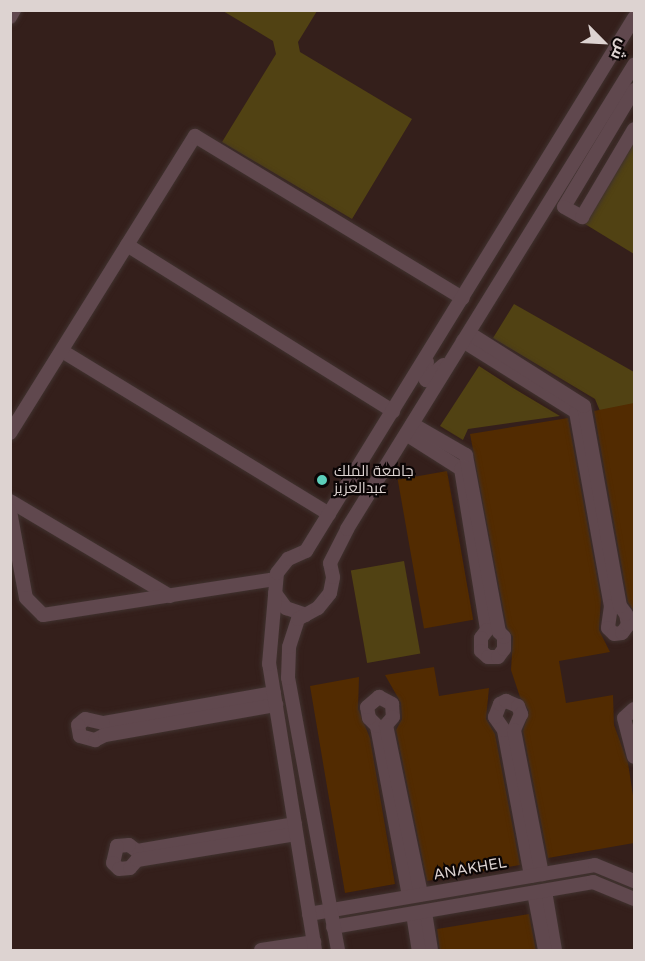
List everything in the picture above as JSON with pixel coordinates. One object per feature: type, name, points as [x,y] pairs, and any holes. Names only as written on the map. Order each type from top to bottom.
[{"type":"street","points":[[10,17],[14,10]]},
{"type":"street","points":[[261,951],[315,948],[269,664],[276,586],[288,560],[306,551],[634,18]]},
{"type":"street","points":[[330,563],[406,434],[634,65]]},
{"type":"street","points":[[634,90],[564,207],[582,217],[634,129]]},
{"type":"street","points":[[10,433],[195,136],[463,298]]},
{"type":"street","points":[[127,245],[389,416]]},
{"type":"street","points":[[466,337],[584,406],[620,606],[626,614],[628,625],[622,633],[614,634],[608,628],[611,606],[576,412],[466,337]]},
{"type":"street","points":[[436,341],[422,376],[426,380],[452,360]]},
{"type":"street","points":[[62,351],[329,514]]},
{"type":"street","points":[[389,416],[413,402],[414,407],[397,435],[406,434],[466,455],[498,632],[504,637],[504,648],[498,657],[488,657],[481,651],[481,638],[487,630],[461,469],[406,434]]},
{"type":"street","points":[[10,501],[170,596]]},
{"type":"street","points":[[10,511],[26,598],[43,615],[170,596],[276,586]]},
{"type":"street","points":[[306,551],[319,554],[330,563],[333,577],[330,593],[318,608],[298,619],[289,646],[288,678],[338,951]]},
{"type":"street","points":[[276,586],[286,608],[306,615]]},
{"type":"street","points":[[379,697],[392,704],[393,717],[386,725],[415,895],[377,726],[369,718],[367,707],[379,697]]},
{"type":"street","points":[[275,699],[105,735],[95,740],[80,736],[78,725],[85,719],[103,723],[275,699]]},
{"type":"street","points":[[506,701],[518,706],[521,714],[514,730],[536,875],[504,730],[495,717],[500,704],[506,701]]},
{"type":"street","points":[[634,709],[624,718],[634,757]]},
{"type":"street","points":[[296,829],[137,860],[130,868],[119,868],[113,863],[117,846],[129,845],[137,851],[296,829]]},
{"type":"street","name":"ANAKHEL","points":[[309,914],[595,865],[634,881]]},
{"type":"street","points":[[333,927],[593,882],[634,899]]},
{"type":"street","points":[[540,892],[545,951]]},
{"type":"street","points":[[540,892],[555,951]]},
{"type":"street","points":[[419,913],[419,951]]},
{"type":"street","points":[[419,913],[431,951]]},
{"type":"shaded area","name":"جامعة الملك عبدالعزيز","points":[[11,11],[634,11],[634,950],[11,950]]},
{"type":"shaded area","points":[[223,11],[317,11],[298,42],[300,52],[412,119],[352,219],[222,142],[276,54],[273,41]]},
{"type":"shaded area","points":[[634,142],[634,254],[585,224]]},
{"type":"shaded area","points":[[514,304],[634,372],[634,404],[600,411],[595,399],[493,338]]},
{"type":"shaded area","points":[[479,366],[560,416],[468,429],[463,440],[440,426]]},
{"type":"shaded area","points":[[404,561],[420,654],[367,663],[351,570]]},
{"type":"building","points":[[634,403],[634,611],[628,602],[594,411]]},
{"type":"building","points":[[568,418],[601,599],[599,630],[610,652],[559,661],[566,703],[613,695],[614,725],[628,763],[634,802],[634,843],[548,858],[523,731],[529,711],[520,697],[511,670],[513,637],[507,628],[470,434]]},
{"type":"building","points":[[447,471],[473,620],[424,628],[398,480]]},
{"type":"building","points":[[434,667],[439,696],[489,688],[486,719],[495,734],[520,865],[427,881],[396,730],[402,719],[401,703],[385,675]]},
{"type":"building","points":[[359,677],[358,709],[370,738],[395,884],[345,893],[310,686]]},
{"type":"building","points":[[529,914],[536,951],[440,951],[437,929]]},
{"type":"place","name":"جامعة الملك عبدالعزيز","points":[[322,480]]}]
